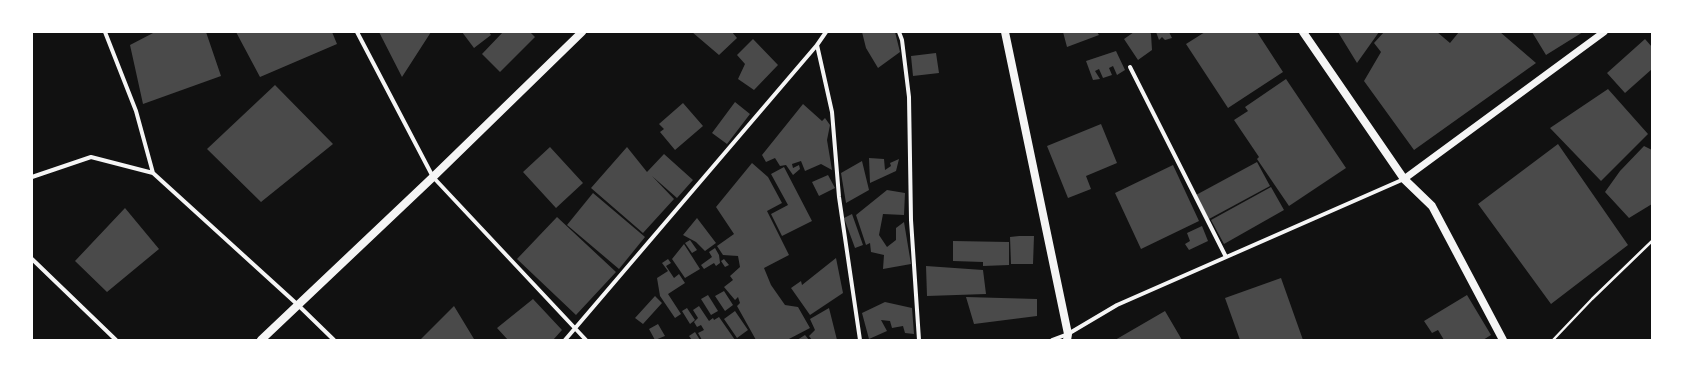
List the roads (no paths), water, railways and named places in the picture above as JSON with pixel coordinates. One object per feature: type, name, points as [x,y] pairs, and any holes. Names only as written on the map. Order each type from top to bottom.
[{"type":"main road","points":[[261,340],[433,177],[582,32]]},
{"type":"main road","points":[[1005,32],[1068,337]]},
{"type":"main road","points":[[1303,32],[1404,179],[1432,206],[1503,340]]},
{"type":"street","points":[[105,32],[136,111],[153,173]]},
{"type":"street","points":[[357,32],[433,177],[586,340]]},
{"type":"street","points":[[565,340],[817,45],[826,32]]},
{"type":"street","points":[[899,32],[902,40],[909,97],[911,220],[919,340]]},
{"type":"street","points":[[1052,340],[1068,337],[1117,305],[1404,179],[1604,32]]},
{"type":"street","points":[[817,45],[832,112],[839,197],[860,340]]},
{"type":"street","points":[[1130,67],[1226,257]]},
{"type":"street","points":[[32,177],[91,157],[153,173],[298,305],[334,340]]},
{"type":"street","points":[[32,259],[116,340]]}]
